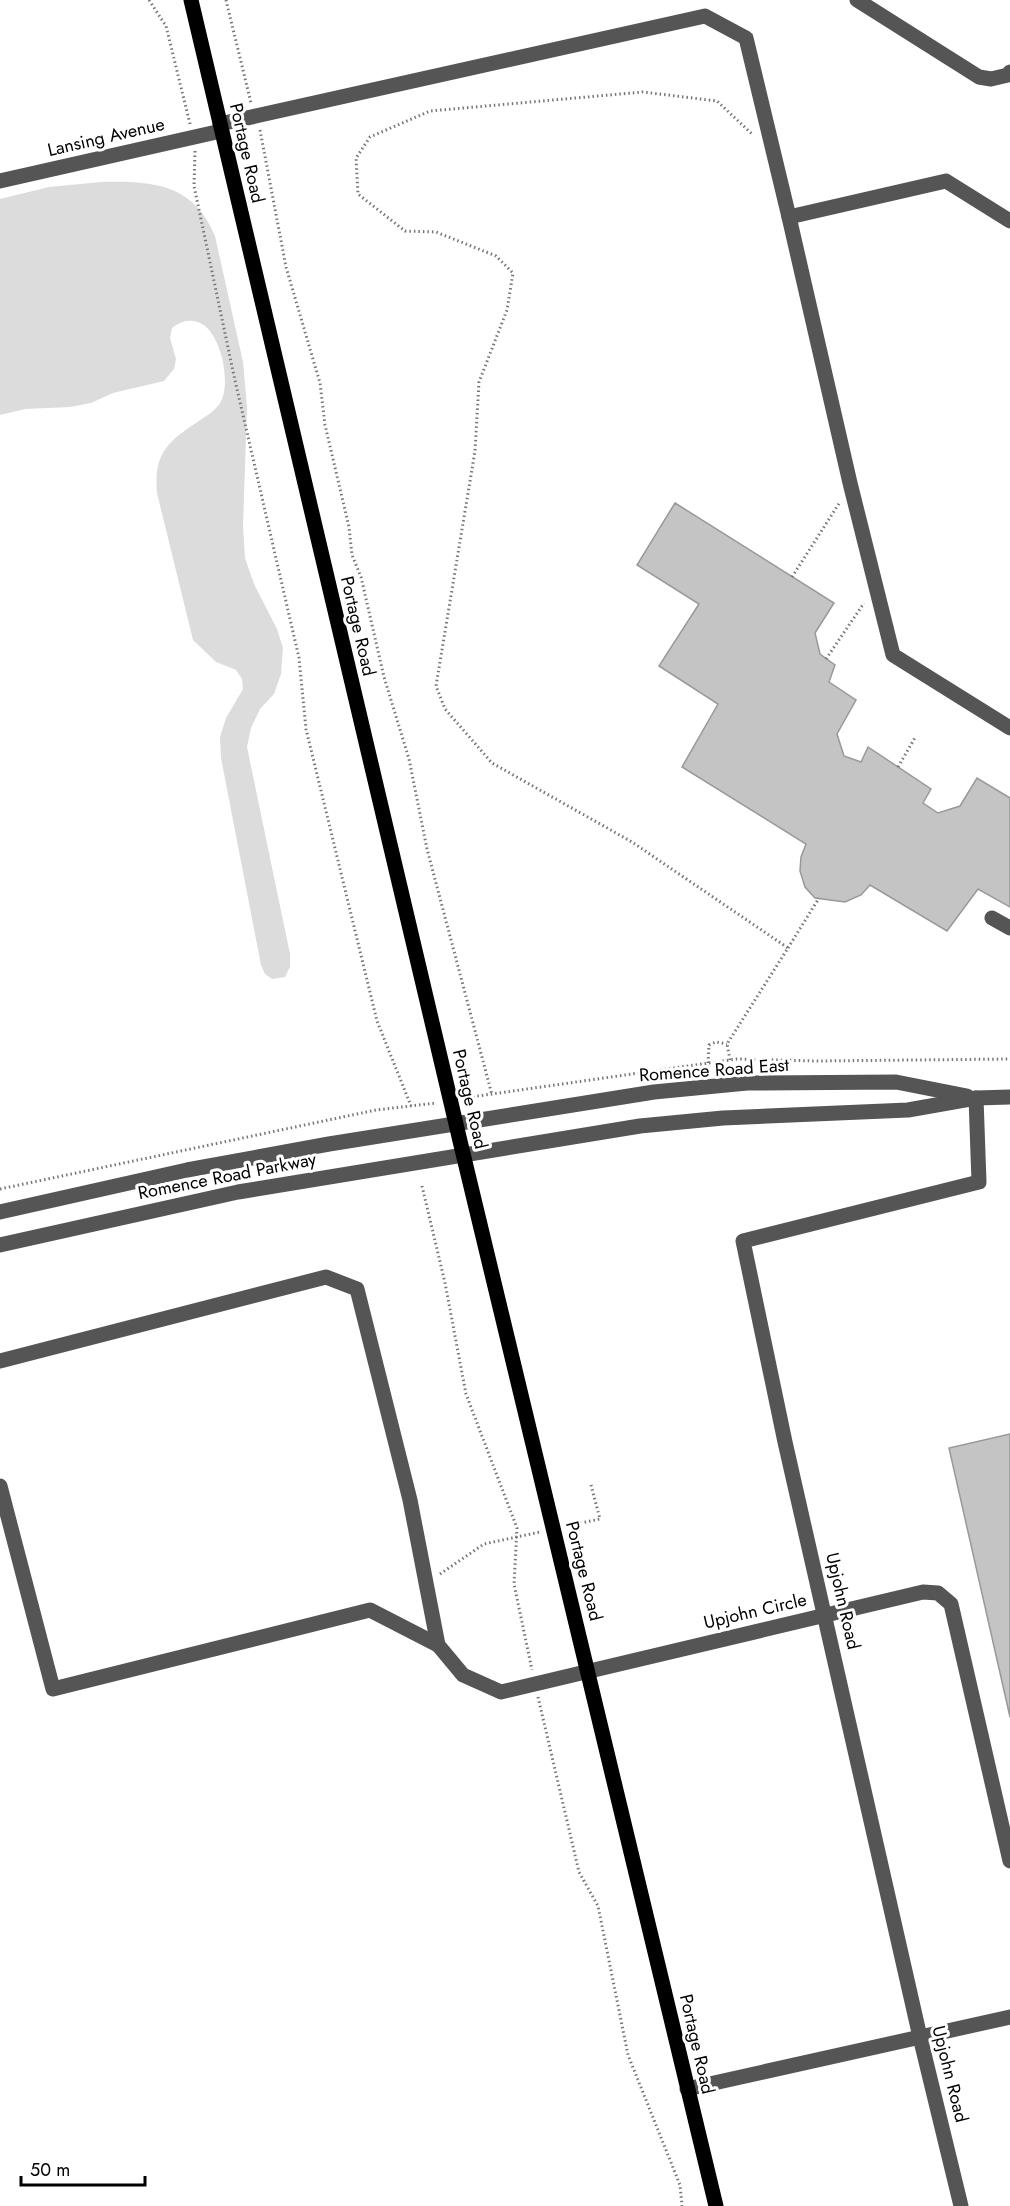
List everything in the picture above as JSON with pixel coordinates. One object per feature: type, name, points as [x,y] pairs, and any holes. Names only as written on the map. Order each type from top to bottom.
[{"type":"main road","name":"Portage Road","points":[[191,0],[456,1125],[716,2206]]},
{"type":"street","points":[[857,0],[979,76],[991,79],[1008,75],[1010,72]]},
{"type":"street","name":"Lansing Avenue","points":[[0,180],[194,137],[255,117],[705,16],[746,38],[850,483],[893,655],[1010,728]]},
{"type":"street","points":[[789,217],[946,182],[1010,221]]},
{"type":"street","points":[[992,918],[1010,928]]},
{"type":"street","name":"Romence Road East","points":[[456,1125],[654,1092],[747,1083],[896,1082],[976,1098]]},
{"type":"street","name":"Romence Road East","points":[[463,1154],[674,1122],[908,1110],[976,1098],[1010,1097]]},
{"type":"street","name":"Upjohn Road","points":[[961,2206],[920,2037],[785,1442],[743,1241],[979,1182],[976,1098]]},
{"type":"street","name":"Romence Road Parkway","points":[[0,1212],[198,1168],[329,1144],[456,1125]]},
{"type":"street","name":"Romence Road Parkway","points":[[0,1245],[227,1194],[463,1154]]},
{"type":"street","points":[[0,1361],[326,1277],[357,1289],[410,1500],[438,1645]]},
{"type":"street","points":[[0,1486],[52,1689],[370,1610],[438,1645]]},
{"type":"street","name":"Upjohn Circle","points":[[438,1645],[463,1675],[501,1692],[923,1592],[938,1593],[948,1599],[1010,1861]]},
{"type":"street","points":[[687,2089],[1010,2017]]},
{"type":"path","points":[[149,0],[166,26],[194,137],[196,162],[194,186],[234,376],[299,658],[306,729],[377,1021],[411,1106]]},
{"type":"path","points":[[226,0],[262,138],[286,267],[320,383],[325,425],[349,526],[352,555],[361,577],[384,677],[409,759],[427,849],[492,1095]]},
{"type":"path","points":[[755,136],[717,101],[643,92],[430,111],[370,137],[356,158],[358,194],[405,231],[436,232],[496,256],[513,273],[507,310],[479,382],[475,451],[436,686],[445,709],[492,763],[632,842],[788,948]]},
{"type":"path","points":[[792,577],[841,501]]},
{"type":"path","points":[[826,659],[864,603]]},
{"type":"path","points":[[898,767],[916,736]]},
{"type":"path","points":[[730,1060],[727,1044],[819,898]]},
{"type":"path","points":[[708,1063],[710,1045],[716,1042],[727,1044]]},
{"type":"path","points":[[591,1485],[600,1519]]},
{"type":"path","points":[[426,1583],[484,1544]]},
{"type":"shaded area","points":[[101,182],[154,185],[183,195],[206,218],[215,236],[243,362],[247,407],[243,527],[245,558],[254,584],[277,629],[283,648],[281,674],[274,694],[260,709],[251,728],[247,747],[290,954],[290,967],[285,977],[272,979],[265,974],[261,965],[221,758],[220,737],[226,718],[243,689],[242,679],[236,670],[216,662],[193,640],[157,493],[157,469],[169,444],[216,409],[222,398],[225,375],[220,350],[215,339],[202,324],[194,321],[183,322],[172,328],[170,338],[176,359],[174,369],[164,381],[113,393],[91,403],[70,407],[25,409],[0,415],[0,199],[49,187]]},
{"type":"building","points":[[675,503],[834,603],[815,633],[820,654],[835,665],[829,682],[856,700],[837,734],[844,756],[861,762],[868,747],[931,789],[923,803],[938,813],[960,806],[977,778],[1010,798],[1010,907],[978,889],[947,931],[870,885],[861,895],[845,902],[815,898],[805,887],[800,871],[801,857],[806,844],[682,767],[718,704],[659,666],[699,604],[637,565]]},
{"type":"building","points":[[1010,1434],[1010,1717],[949,1448]]}]
